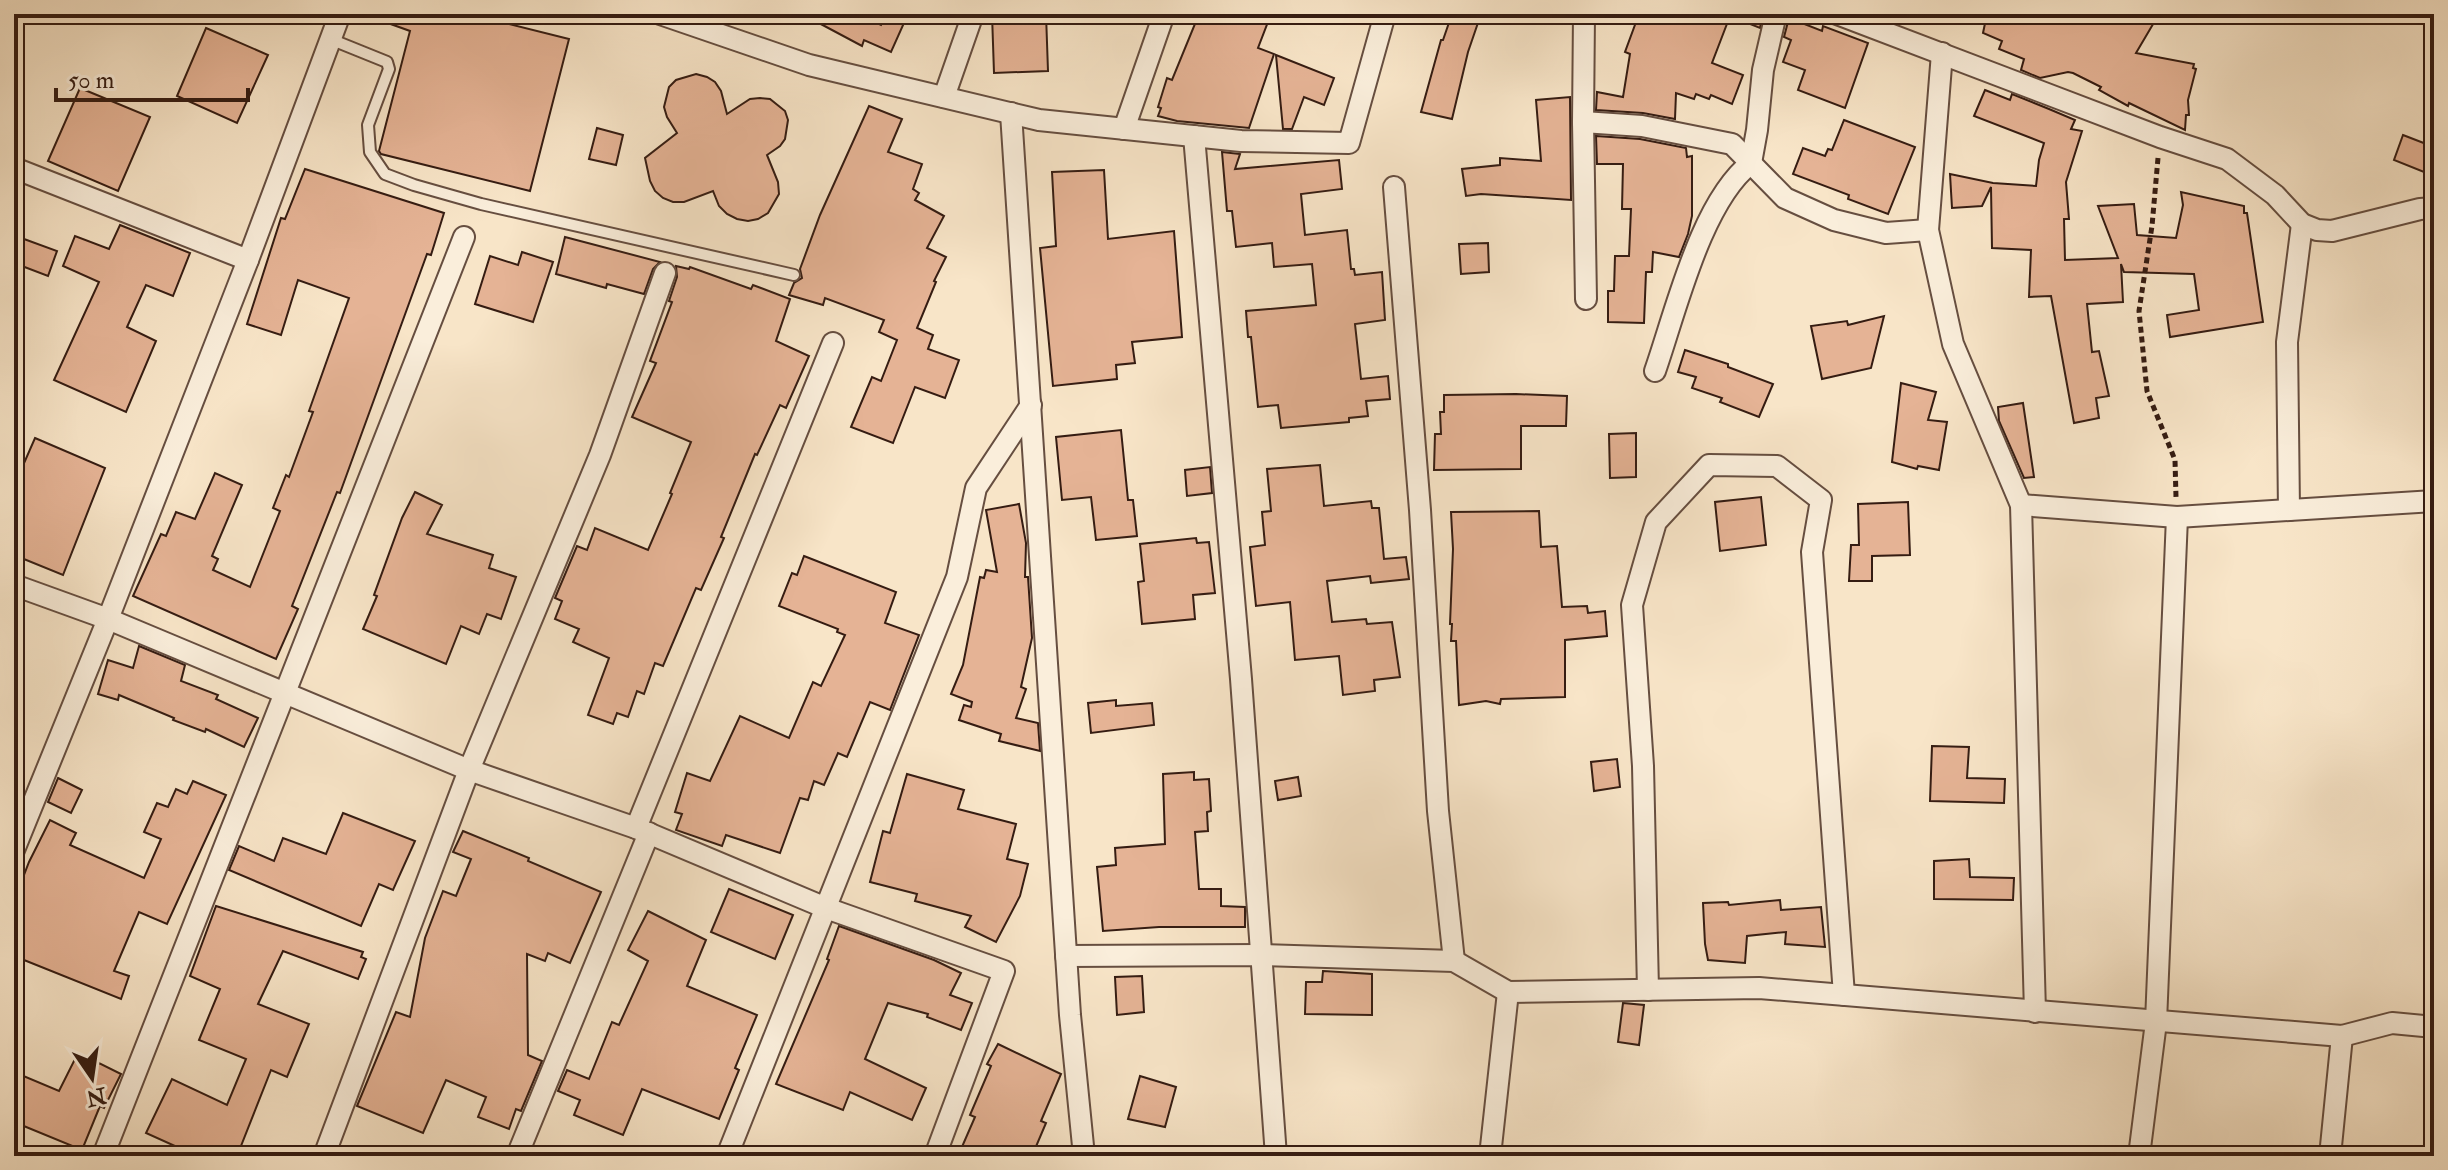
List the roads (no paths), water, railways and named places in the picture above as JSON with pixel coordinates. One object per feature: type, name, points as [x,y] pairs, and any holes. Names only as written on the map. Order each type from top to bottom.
[{"type":"street","points":[[14,850],[248,260],[340,14]]},
{"type":"street","points":[[660,14],[809,65],[1039,120],[1241,141],[1349,143],[1385,14]]},
{"type":"street","points":[[944,97],[973,14]]},
{"type":"street","points":[[1124,129],[1164,14]]},
{"type":"street","points":[[1584,14],[1586,299]]},
{"type":"street","points":[[1655,371],[1696,252],[1720,198],[1751,163],[1763,70],[1776,14]]},
{"type":"street","points":[[1837,14],[2160,137],[2227,159],[2275,195],[2302,224],[2317,230],[2332,231],[2434,208]]},
{"type":"street","points":[[1942,53],[1928,230],[1953,344],[2021,505],[2035,1012]]},
{"type":"street","points":[[1011,113],[1066,956],[1084,1156]]},
{"type":"street","points":[[1583,122],[1642,126],[1732,144],[1785,198],[1834,220],[1886,233],[1928,230]]},
{"type":"street","points":[[1194,136],[1241,679],[1276,1156]]},
{"type":"street","points":[[14,168],[248,260]]},
{"type":"street","points":[[1394,187],[1420,510],[1438,811],[1454,961]]},
{"type":"street","points":[[2289,510],[2287,342],[2302,224]]},
{"type":"street","points":[[103,1156],[464,237]]},
{"type":"street","points":[[324,1156],[469,770],[600,455],[665,273]]},
{"type":"street","points":[[517,1156],[833,343]]},
{"type":"street","points":[[727,1156],[957,577],[976,488],[1031,405]]},
{"type":"street","points":[[1648,990],[1643,766],[1632,605],[1656,522],[1709,465],[1777,466],[1821,500],[1812,552],[1844,995]]},
{"type":"street","points":[[2021,505],[2177,517],[2434,501]]},
{"type":"street","points":[[2139,1156],[2156,1022],[2177,517]]},
{"type":"street","points":[[14,585],[108,619],[469,770],[642,830],[826,908],[1004,971],[935,1156]]},
{"type":"street","points":[[1066,956],[1260,955],[1454,961],[1508,992],[1759,988],[2342,1036],[2392,1023],[2434,1027]]},
{"type":"street","points":[[1490,1156],[1508,992]]},
{"type":"street","points":[[2330,1156],[2342,1036]]},
{"type":"lane","points":[[330,39],[387,62],[389,69],[368,125],[370,152],[385,174],[481,204],[794,275]]}]
